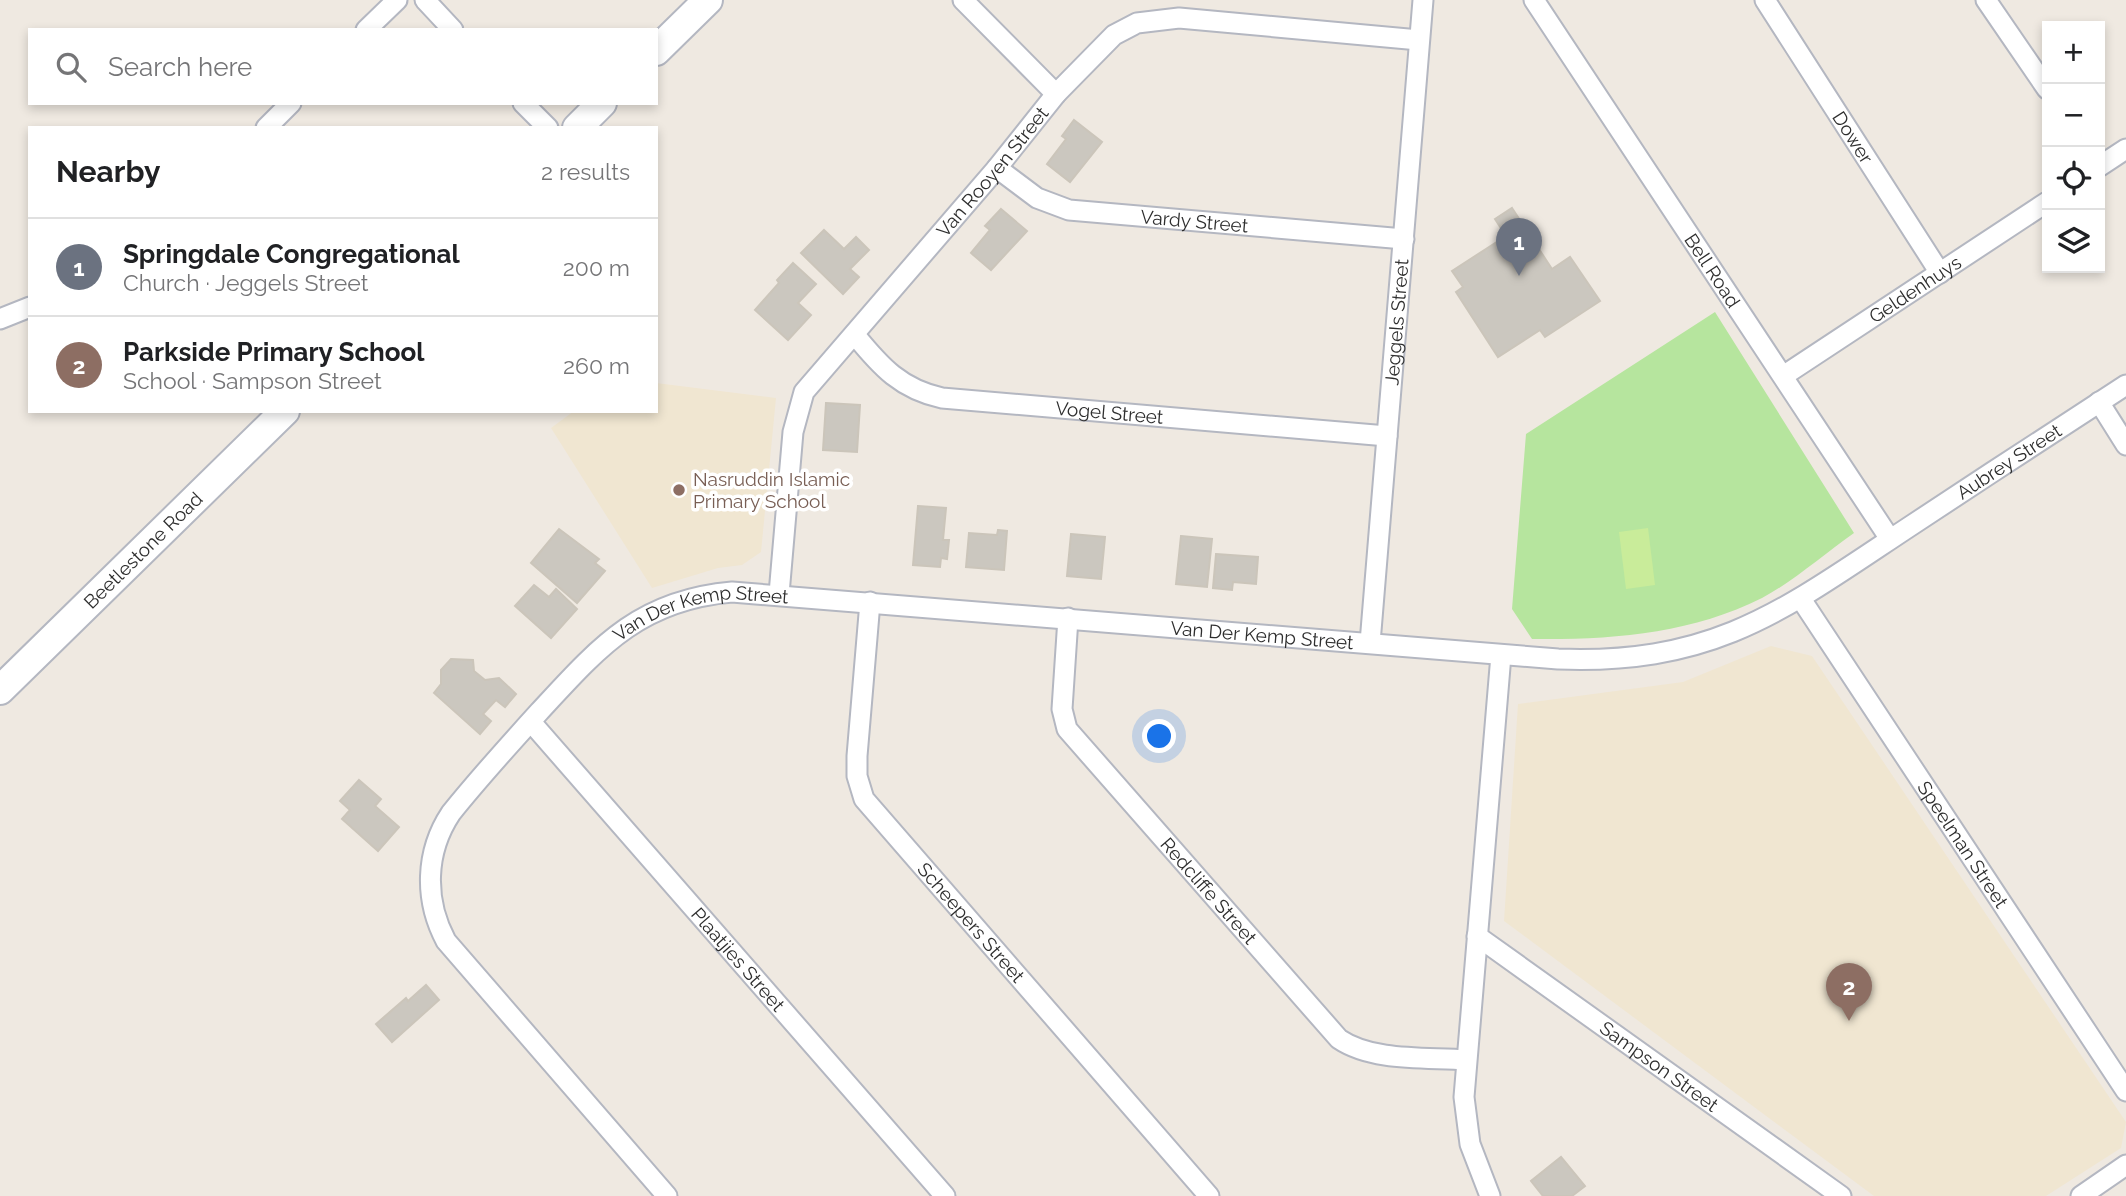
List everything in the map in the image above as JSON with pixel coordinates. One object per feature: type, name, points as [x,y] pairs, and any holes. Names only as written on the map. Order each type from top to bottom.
[{"type":"street","points":[[368,28],[397,0]]},
{"type":"street","points":[[425,0],[451,28]]},
{"type":"street","points":[[658,49],[708,0]]},
{"type":"street","points":[[963,0],[1056,94]]},
{"type":"street","name":"Jeggels Street","points":[[1370,643],[1423,0]]},
{"type":"street","name":"Bell Road","points":[[1534,0],[1890,539]]},
{"type":"street","name":"Dower","points":[[1765,0],[1940,273]]},
{"type":"street","points":[[1986,0],[2044,84]]},
{"type":"street","name":"Van Rooyen Street","points":[[779,594],[798,407],[812,380],[855,335],[1056,94],[1114,35],[1137,23],[1162,18],[1419,40]]},
{"type":"street","points":[[268,126],[289,105]]},
{"type":"street","points":[[525,105],[546,126]]},
{"type":"street","points":[[579,126],[600,105]]},
{"type":"street","points":[[2105,163],[2126,149]]},
{"type":"street","name":"Vardy Street","points":[[997,168],[1037,198],[1069,210],[1404,239]]},
{"type":"street","name":"Geldenhuys","points":[[1783,376],[2042,205]]},
{"type":"street","points":[[0,319],[28,308]]},
{"type":"street","name":"Vogel Street","points":[[855,335],[896,381],[921,394],[942,398],[1387,436]]},
{"type":"street","name":"Aubrey Street","points":[[1890,539],[2126,385]]},
{"type":"street","points":[[2099,402],[2126,444]]},
{"type":"street","name":"Beetlestone Road","points":[[0,690],[283,413]]},
{"type":"street","name":"Van Der Kemp Street","points":[[667,1196],[446,941],[434,912],[430,879],[431,863],[443,826],[593,654],[642,616],[680,600],[709,594],[779,594],[1501,654],[1618,659],[1676,651],[1742,630],[1801,599],[1890,539]]},
{"type":"street","name":"Speelman Street","points":[[1801,599],[2126,1091]]},
{"type":"street","name":"Scheepers Street","points":[[870,602],[857,756],[857,776],[864,799],[1209,1196]]},
{"type":"street","name":"Redcliffe Street","points":[[1068,618],[1062,709],[1067,729],[1339,1039],[1348,1045],[1375,1052],[1466,1059]]},
{"type":"street","points":[[1490,1196],[1470,1144],[1464,1097],[1501,654]]},
{"type":"street","name":"Plaatjies Street","points":[[531,722],[945,1196]]},
{"type":"street","name":"Sampson Street","points":[[1477,936],[1841,1196]]},
{"type":"street","points":[[2081,1196],[2126,1165]]},
{"type":"shaded area","name":"Nasruddin Islamic Primary School","points":[[658,383],[776,398],[761,552],[742,565],[718,568],[652,588],[551,428],[571,413],[658,413]]},
{"type":"shaded area","points":[[1771,646],[1812,656],[2126,1122],[2121,1148],[2046,1196],[1874,1196],[1504,921],[1518,704],[1683,682]]},
{"type":"green space","points":[[1715,312],[1854,533],[1774,591],[1707,620],[1621,636],[1532,639],[1512,609],[1526,434]]},
{"type":"green space","points":[[1648,528],[1655,585],[1626,589],[1619,532]]},
{"type":"building","points":[[1074,120],[1102,142],[1070,182],[1047,164],[1066,139],[1062,136]]},
{"type":"building","points":[[1512,208],[1552,269],[1570,257],[1600,301],[1545,337],[1540,330],[1498,357],[1456,292],[1463,287],[1452,271],[1506,236],[1495,219]]},
{"type":"building","points":[[1001,209],[1027,231],[991,270],[971,253],[990,230],[985,226]]},
{"type":"building","points":[[824,230],[844,249],[856,237],[869,250],[850,269],[859,277],[843,294],[801,253]]},
{"type":"building","points":[[793,263],[816,284],[798,303],[811,315],[788,340],[755,310]]},
{"type":"building","points":[[826,403],[860,405],[857,452],[823,450]]},
{"type":"building","points":[[918,506],[946,508],[943,540],[949,540],[947,559],[941,558],[940,567],[913,565]]},
{"type":"building","points":[[559,529],[599,559],[595,563],[605,571],[577,603],[531,563]]},
{"type":"building","points":[[998,530],[1007,531],[1004,570],[966,567],[969,533],[997,535]]},
{"type":"building","points":[[1071,534],[1105,537],[1101,579],[1067,576]]},
{"type":"building","points":[[1181,536],[1212,539],[1207,587],[1176,584]]},
{"type":"building","points":[[1216,554],[1258,557],[1256,584],[1233,582],[1232,590],[1213,588]]},
{"type":"building","points":[[534,585],[549,597],[556,589],[577,609],[551,638],[515,606]]},
{"type":"building","points":[[451,659],[473,660],[474,671],[485,680],[499,678],[516,694],[505,707],[496,700],[483,714],[491,721],[480,734],[434,693],[441,684],[441,670]]},
{"type":"building","points":[[359,780],[381,799],[375,806],[399,827],[378,851],[342,819],[350,810],[340,801]]},
{"type":"building","points":[[426,985],[439,1000],[392,1042],[376,1024]]},
{"type":"building","points":[[1561,1157],[1585,1186],[1572,1196],[1543,1196],[1531,1181]]},
{"type":"place","name":"Springdale Congregational","points":[[1519,276]]},
{"type":"place","name":"Nasruddin Islamic Primary School","points":[[679,490]]},
{"type":"place","name":"Parkside Primary School","points":[[1849,1021]]}]
